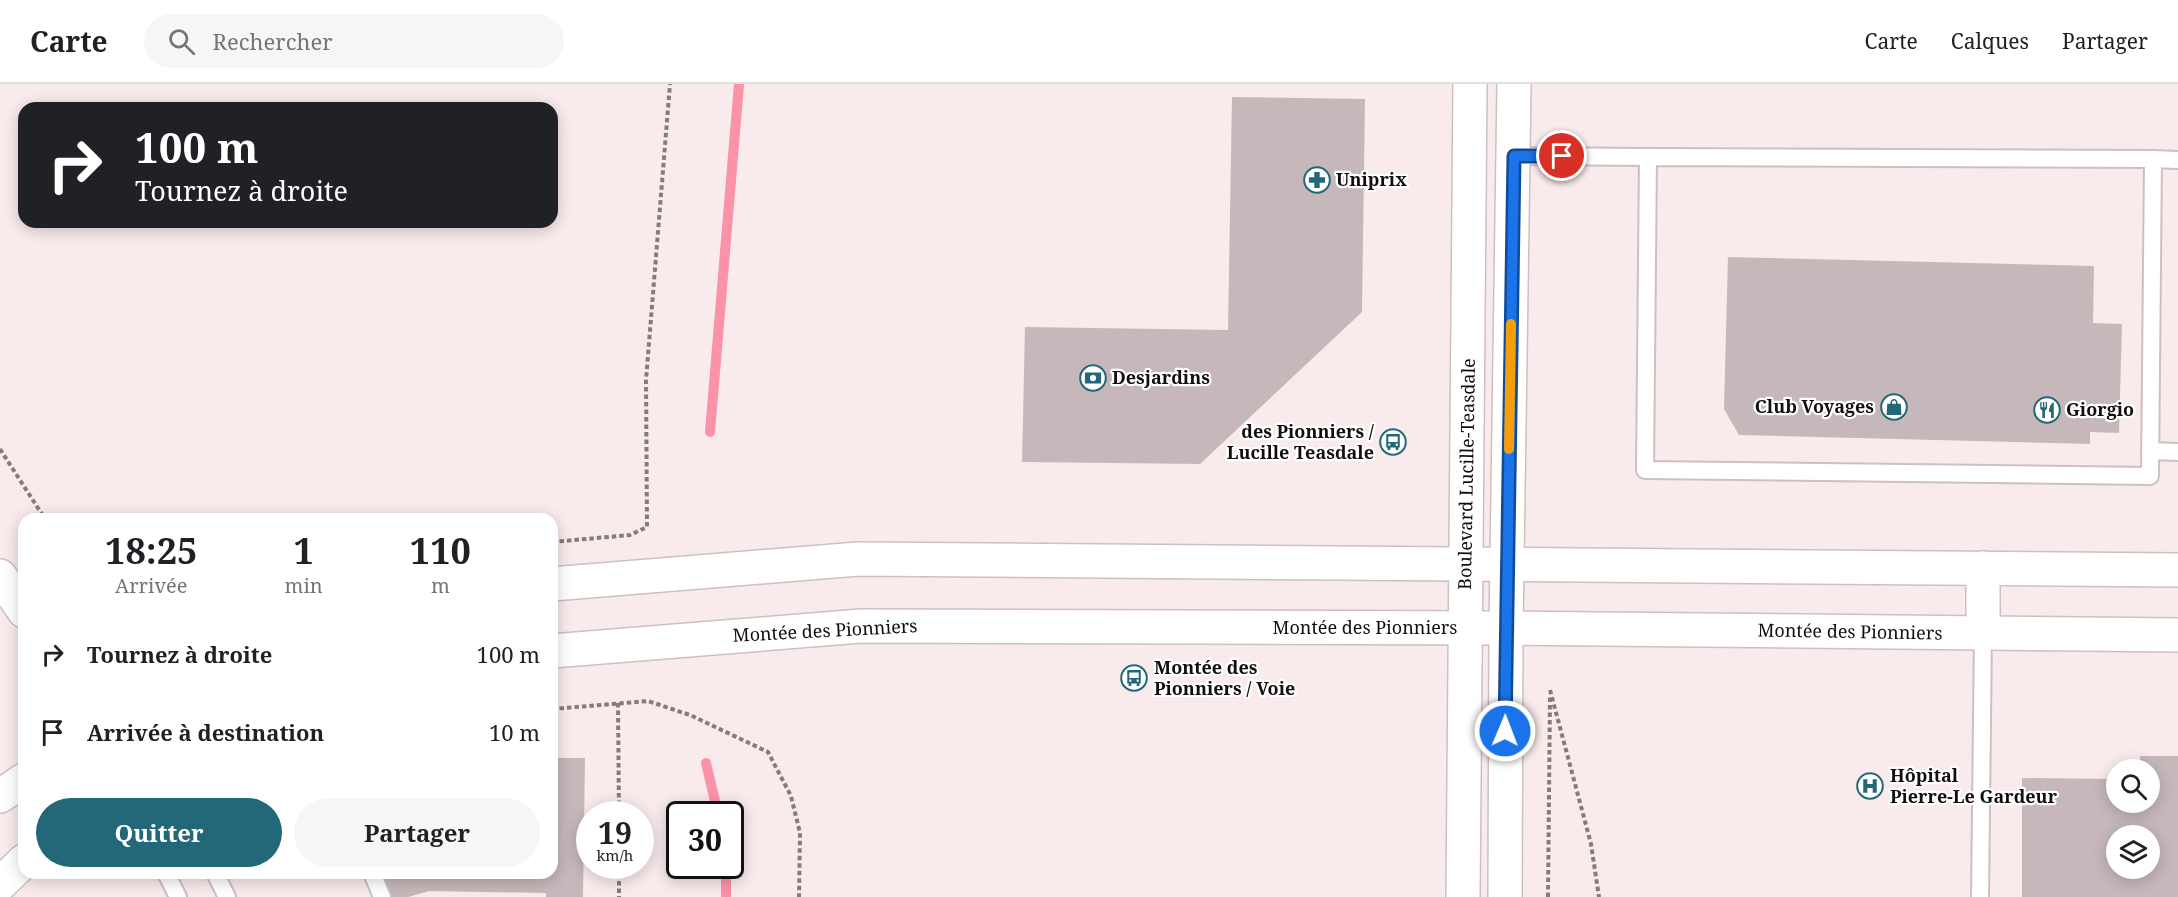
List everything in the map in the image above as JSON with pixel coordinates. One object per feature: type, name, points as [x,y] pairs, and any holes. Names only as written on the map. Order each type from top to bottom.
[{"type":"street","name":"Boulevard Lucille-Teasdale","points":[[1463,897],[1470,84]]},
{"type":"street","points":[[1504,897],[1514,84]]},
{"type":"street","points":[[1470,124],[1514,123]]},
{"type":"street","points":[[558,584],[858,559],[2178,570]]},
{"type":"street","points":[[1983,568],[1983,633]]},
{"type":"street","points":[[0,576],[18,602]]},
{"type":"street","name":"Montée des Pionniers","points":[[558,651],[861,626],[1506,628],[2178,635]]},
{"type":"street","points":[[0,796],[18,784]]},
{"type":"street","points":[[0,884],[18,867]]},
{"type":"lane","points":[[1514,156],[2178,160]]},
{"type":"lane","points":[[1648,157],[1645,470],[2150,476],[2153,159]]},
{"type":"lane","points":[[2150,451],[2178,452]]},
{"type":"lane","points":[[1980,897],[1983,633]]},
{"type":"lane","points":[[169,879],[178,897]]},
{"type":"lane","points":[[218,879],[226,897]]},
{"type":"lane","points":[[374,879],[382,897]]},
{"type":"path","points":[[558,541],[630,535],[647,527],[646,381],[670,84]]},
{"type":"path","points":[[0,450],[41,513]]},
{"type":"path","points":[[1548,897],[1550,690],[1591,844],[1599,897]]},
{"type":"path","points":[[558,708],[648,701],[690,715],[768,752],[791,796],[800,834],[798,897]]},
{"type":"path","points":[[618,703],[619,801]]},
{"type":"path","points":[[619,879],[619,897]]},
{"type":"building","points":[[1232,97],[1365,99],[1362,312],[1200,464],[1022,462],[1025,327],[1228,330]]},
{"type":"building","points":[[1728,257],[2094,266],[2093,323],[2122,324],[2119,433],[2090,432],[2090,444],[1739,435],[1724,409]]},
{"type":"building","points":[[2140,756],[2178,756],[2178,897],[2022,897],[2022,778],[2106,779],[2106,813],[2160,813],[2160,759],[2140,759]]},
{"type":"building","points":[[558,758],[585,758],[584,801],[576,801],[576,879],[583,879],[583,897],[546,897],[546,893],[429,891],[408,897],[391,897],[385,879],[558,879]]},
{"type":"waterway","points":[[710,432],[739,84]]},
{"type":"waterway","points":[[706,763],[715,801]]},
{"type":"waterway","points":[[726,879],[726,897]]},
{"type":"slow traffic","points":[[1509,449],[1511,324]]},
{"type":"place","name":"Uniprix","points":[[1317,180]]},
{"type":"place","name":"Desjardins","points":[[1093,378]]},
{"type":"place","name":"Club Voyages","points":[[1894,407]]},
{"type":"place","name":"Giorgio","points":[[2047,410]]},
{"type":"place","name":"des Pionniers / Lucille Teasdale","points":[[1393,442]]},
{"type":"place","name":"Montée des Pionniers / Voie","points":[[1134,678]]},
{"type":"place","name":"Hôpital Pierre-Le Gardeur","points":[[1870,786]]},
{"type":"route","points":[[1505,731],[1514,156],[1562,156]]}]
